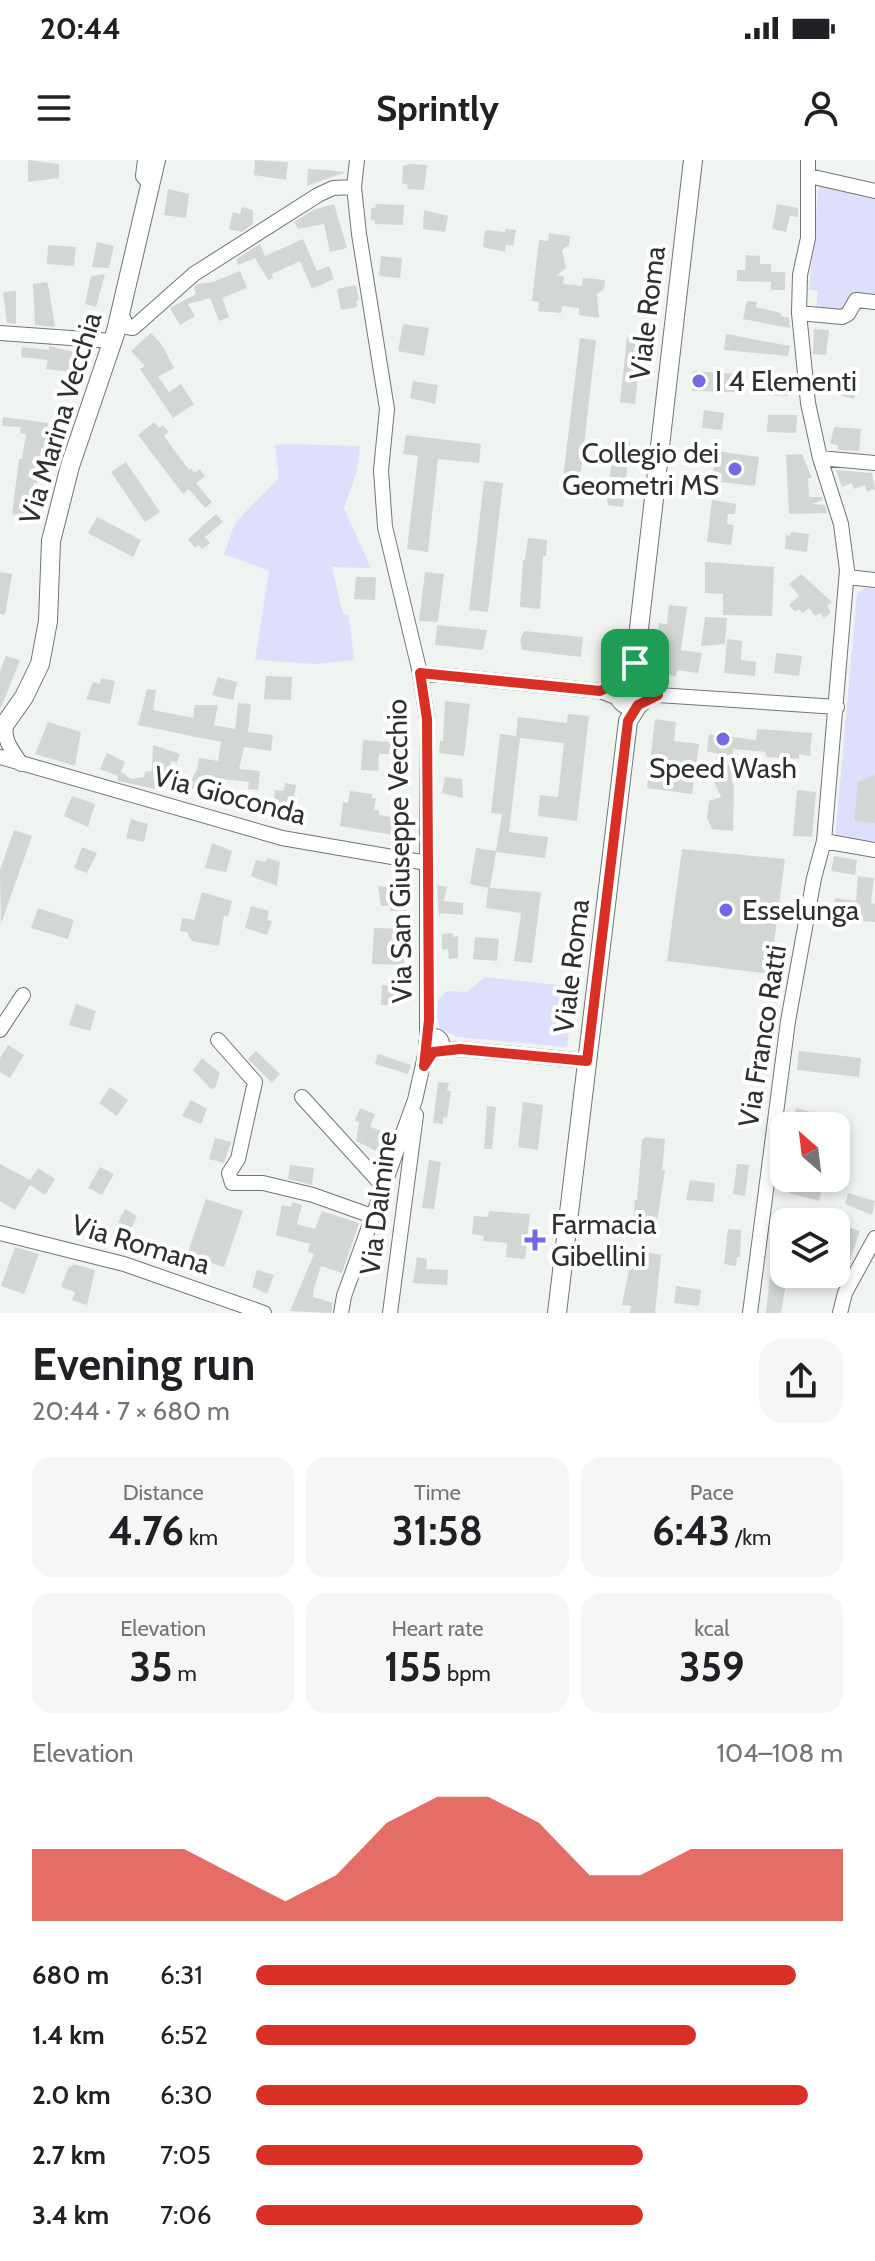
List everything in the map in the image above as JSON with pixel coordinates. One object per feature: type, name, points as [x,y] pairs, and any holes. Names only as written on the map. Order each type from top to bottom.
[{"type":"main road","name":"Via Marina Vecchia","points":[[3,727],[24,697],[40,664],[48,621],[51,541],[70,466],[121,313],[156,160]]},
{"type":"main road","name":"Viale Roma","points":[[557,1313],[634,692],[693,160]]},
{"type":"street","points":[[145,160],[143,176],[150,185]]},
{"type":"street","name":"Via San Giuseppe Vecchio","points":[[357,160],[354,187],[387,409],[381,470],[385,527],[420,673],[427,719],[429,1020],[434,1045]]},
{"type":"street","name":"Via Franco Ratti","points":[[750,1313],[779,1080],[814,878],[824,841],[847,577],[841,524],[820,458],[808,403],[799,313],[800,275],[808,238],[808,160]]},
{"type":"street","points":[[809,176],[875,191]]},
{"type":"street","points":[[121,313],[127,327],[133,328],[194,274],[215,260],[318,195],[333,188],[354,187]]},
{"type":"street","points":[[799,313],[842,317],[848,314],[856,300],[875,302]]},
{"type":"street","points":[[0,333],[113,341]]},
{"type":"street","points":[[820,458],[875,463]]},
{"type":"street","points":[[847,577],[875,580]]},
{"type":"street","points":[[420,673],[600,691],[837,707]]},
{"type":"street","points":[[3,727],[8,746],[21,764]]},
{"type":"street","name":"Via Gioconda","points":[[0,757],[282,838],[427,863]]},
{"type":"street","points":[[824,841],[875,850]]},
{"type":"street","points":[[0,1030],[23,995]]},
{"type":"street","points":[[218,1040],[255,1082],[238,1159],[229,1173],[232,1183],[263,1183],[313,1195],[372,1216]]},
{"type":"street","points":[[341,1313],[424,1066],[434,1045],[587,1061]]},
{"type":"street","points":[[302,1097],[383,1186]]},
{"type":"street","name":"Via Dalmine","points":[[390,1313],[416,1115],[415,1100]]},
{"type":"street","name":"Via Romana","points":[[0,1233],[124,1264],[264,1313]]},
{"type":"street","points":[[840,1313],[845,1293],[875,1238]]},
{"type":"shaded area","points":[[819,184],[875,196],[875,300],[846,313],[816,312],[818,291],[809,289]]},
{"type":"shaded area","points":[[275,445],[360,446],[357,471],[344,508],[371,568],[332,567],[343,614],[349,615],[354,660],[315,664],[255,660],[269,571],[224,554],[235,523],[279,478]]},
{"type":"shaded area","points":[[865,588],[875,589],[875,841],[835,839],[857,594]]},
{"type":"shaded area","points":[[485,977],[575,987],[567,1047],[458,1037],[440,1029],[438,1000],[447,991],[467,992]]},
{"type":"building","points":[[28,160],[59,164],[59,178],[28,182]]},
{"type":"building","points":[[255,160],[288,162],[286,180],[254,175]]},
{"type":"building","points":[[427,165],[424,190],[407,189],[408,185],[402,183],[403,166]]},
{"type":"building","points":[[308,169],[326,170],[346,172],[307,186]]},
{"type":"building","points":[[168,189],[189,194],[186,218],[164,215]]},
{"type":"building","points":[[334,204],[347,248],[330,252],[324,224],[298,229],[294,222],[313,210]]},
{"type":"building","points":[[376,204],[404,205],[403,225],[375,224],[375,220],[371,220],[371,208],[375,208]]},
{"type":"building","points":[[777,204],[798,208],[798,217],[790,216],[786,232],[772,229]]},
{"type":"building","points":[[242,207],[253,210],[253,224],[242,232],[229,229],[233,212],[240,214]]},
{"type":"building","points":[[424,210],[448,216],[445,232],[423,229]]},
{"type":"building","points":[[506,229],[516,230],[513,246],[506,245],[505,252],[483,247],[485,230],[505,232]]},
{"type":"building","points":[[549,233],[570,236],[569,245],[562,250],[566,268],[556,276],[564,276],[563,284],[582,286],[583,278],[605,280],[604,289],[597,294],[599,318],[579,315],[579,308],[562,306],[561,313],[538,311],[539,302],[532,301],[539,240],[548,241]]},
{"type":"building","points":[[303,239],[317,271],[329,266],[334,279],[312,289],[300,261],[272,274],[273,278],[268,280],[255,258],[238,265],[236,259],[260,244],[265,256]]},
{"type":"building","points":[[97,242],[114,246],[109,268],[92,267]]},
{"type":"building","points":[[48,245],[76,247],[74,266],[47,264]]},
{"type":"building","points":[[746,255],[760,256],[760,264],[771,264],[771,272],[785,272],[785,290],[771,290],[771,282],[737,281],[737,270],[745,270]]},
{"type":"building","points":[[381,256],[402,258],[400,278],[379,276]]},
{"type":"building","points":[[240,271],[247,288],[222,298],[229,317],[219,321],[210,298],[188,304],[195,316],[180,325],[170,308],[196,294],[194,287],[198,284],[213,282]]},
{"type":"building","points":[[105,274],[96,307],[85,304],[91,276]]},
{"type":"building","points":[[47,282],[55,327],[35,325],[33,284]]},
{"type":"building","points":[[356,285],[357,307],[341,310],[337,289]]},
{"type":"building","points":[[16,291],[16,324],[7,323],[3,292]]},
{"type":"building","points":[[747,301],[757,302],[756,307],[789,318],[790,328],[743,319]]},
{"type":"building","points":[[403,324],[429,328],[424,356],[398,351]]},
{"type":"building","points":[[814,329],[829,330],[826,355],[813,354]]},
{"type":"building","points":[[151,333],[162,345],[174,368],[158,377],[169,392],[181,384],[194,404],[173,418],[140,369],[145,366],[131,351]]},
{"type":"building","points":[[726,334],[790,346],[788,356],[724,350]]},
{"type":"building","points":[[627,337],[642,339],[635,404],[620,402]]},
{"type":"building","points":[[580,338],[596,340],[578,497],[561,495]]},
{"type":"building","points":[[49,346],[74,352],[72,372],[46,369],[48,360],[21,357],[22,347],[49,350]]},
{"type":"building","points":[[693,371],[737,374],[736,392],[692,391]]},
{"type":"building","points":[[764,373],[786,374],[788,396],[765,395]]},
{"type":"building","points":[[835,378],[858,383],[854,399],[831,393]]},
{"type":"building","points":[[413,381],[438,385],[435,404],[410,398]]},
{"type":"building","points":[[704,410],[724,413],[722,430],[702,428]]},
{"type":"building","points":[[768,415],[797,415],[796,433],[767,432]]},
{"type":"building","points":[[3,417],[48,423],[37,483],[34,483],[26,517],[12,514],[19,459],[22,459],[26,434],[20,433],[21,427],[2,426]]},
{"type":"building","points":[[154,422],[159,428],[163,425],[169,432],[164,436],[189,470],[191,468],[194,473],[200,469],[205,476],[196,483],[212,502],[205,508],[189,489],[183,494],[138,435]]},
{"type":"building","points":[[834,427],[861,429],[859,451],[838,450],[838,445],[830,444]]},
{"type":"building","points":[[406,435],[481,444],[479,463],[438,459],[428,552],[407,549],[418,456],[403,454]]},
{"type":"building","points":[[615,439],[630,441],[623,507],[608,505],[607,499]]},
{"type":"building","name":"Collegio dei Geometri MS","points":[[716,451],[759,457],[755,486],[712,481]]},
{"type":"building","points":[[802,454],[812,478],[808,478],[809,497],[822,497],[823,500],[812,504],[825,505],[827,513],[789,514],[786,455]]},
{"type":"building","points":[[126,462],[160,512],[145,522],[111,472]]},
{"type":"building","points":[[836,470],[872,473],[875,489],[867,492],[865,485],[854,489],[852,483],[842,487]]},
{"type":"building","points":[[484,481],[503,483],[488,612],[469,610]]},
{"type":"building","points":[[712,500],[736,504],[735,514],[728,514],[727,524],[734,525],[731,545],[707,542]]},
{"type":"building","points":[[216,514],[223,522],[205,537],[210,543],[202,549],[199,545],[195,548],[188,539]]},
{"type":"building","points":[[97,517],[141,540],[133,557],[88,533]]},
{"type":"building","points":[[791,532],[809,534],[807,552],[785,549],[786,535],[790,536]]},
{"type":"building","points":[[528,538],[547,540],[540,609],[520,607],[523,560]]},
{"type":"building","points":[[705,562],[774,567],[772,616],[723,615],[723,594],[705,593]]},
{"type":"building","points":[[0,572],[12,574],[5,615],[0,614]]},
{"type":"building","points":[[425,572],[444,574],[438,622],[419,621]]},
{"type":"building","points":[[801,574],[832,602],[827,606],[831,612],[824,618],[820,613],[815,616],[809,608],[803,613],[799,609],[795,612],[789,605],[799,596],[789,584]]},
{"type":"building","points":[[356,577],[376,577],[375,600],[354,599]]},
{"type":"building","points":[[669,605],[687,607],[681,650],[702,653],[698,673],[677,670],[676,676],[653,673],[659,623],[667,624]]},
{"type":"building","points":[[705,617],[727,618],[725,644],[701,646]]},
{"type":"building","points":[[437,625],[487,630],[483,650],[435,645]]},
{"type":"building","points":[[524,631],[583,637],[581,657],[522,650],[520,640]]},
{"type":"building","points":[[727,639],[742,641],[741,660],[756,662],[755,676],[724,673]]},
{"type":"building","points":[[776,653],[802,656],[799,676],[774,673]]},
{"type":"building","points":[[6,656],[20,660],[0,710],[0,671]]},
{"type":"building","points":[[266,676],[292,677],[291,700],[264,699]]},
{"type":"building","points":[[218,677],[237,682],[233,700],[212,695]]},
{"type":"building","points":[[101,678],[115,681],[110,704],[86,699],[93,682],[100,684]]},
{"type":"building","points":[[147,689],[156,690],[153,710],[193,718],[195,705],[218,705],[214,725],[235,729],[238,703],[251,704],[248,732],[273,735],[271,751],[244,747],[239,769],[260,771],[258,790],[248,789],[249,782],[222,779],[221,783],[214,782],[202,796],[188,785],[197,770],[199,758],[218,761],[221,742],[138,725]]},
{"type":"building","points":[[445,701],[470,704],[464,756],[439,753],[440,741],[443,741]]},
{"type":"building","points":[[568,714],[589,716],[577,821],[538,816],[540,795],[558,797],[564,743],[520,738],[509,832],[548,837],[545,858],[496,852],[490,888],[541,892],[532,963],[514,961],[521,913],[486,908],[488,888],[470,884],[476,848],[496,851],[502,814],[491,813],[500,734],[516,736],[518,717],[567,723]]},
{"type":"building","points":[[389,719],[409,719],[408,765],[397,765],[397,754],[379,754],[378,771],[361,770],[363,740],[390,742]]},
{"type":"building","points":[[655,719],[676,722],[674,741],[699,744],[692,794],[647,788]]},
{"type":"building","points":[[48,722],[81,732],[75,766],[35,754]]},
{"type":"building","points":[[757,729],[812,733],[810,756],[799,754],[799,759],[766,757],[766,752],[733,749],[733,754],[728,757],[736,776],[731,778],[734,786],[733,831],[712,829],[707,818],[709,801],[721,797],[713,779],[717,753],[707,752],[709,734],[756,740]]},
{"type":"building","points":[[153,745],[180,754],[177,763],[171,761],[169,774],[157,772],[155,789],[118,781],[118,776],[100,769],[107,753],[125,762],[121,772],[131,779],[144,777],[145,772],[152,771]]},
{"type":"building","points":[[875,775],[875,823],[854,821],[858,782]]},
{"type":"building","points":[[445,777],[462,779],[463,798],[442,793]]},
{"type":"building","points":[[285,783],[296,785],[291,816],[277,814],[279,800],[274,799],[275,790],[284,791]]},
{"type":"building","points":[[797,790],[816,792],[812,837],[793,836]]},
{"type":"building","points":[[350,791],[372,794],[372,798],[376,798],[374,810],[379,810],[379,815],[414,821],[411,838],[340,826],[343,802],[348,803]]},
{"type":"building","points":[[72,796],[95,804],[88,827],[64,816]]},
{"type":"building","points":[[131,819],[148,824],[144,842],[126,838]]},
{"type":"building","points":[[14,830],[32,836],[1,924],[0,870]]},
{"type":"building","points":[[212,843],[232,851],[226,872],[205,868]]},
{"type":"building","points":[[82,847],[97,853],[87,873],[74,868]]},
{"type":"building","name":"Esselunga","points":[[682,849],[785,859],[770,974],[667,961]]},
{"type":"building","points":[[834,856],[857,860],[855,875],[831,871]]},
{"type":"building","points":[[268,858],[280,862],[277,886],[251,876],[256,860],[264,862]]},
{"type":"building","points":[[858,876],[874,878],[871,903],[875,904],[875,922],[832,919],[835,898],[856,901]]},
{"type":"building","points":[[437,885],[447,887],[444,901],[463,903],[463,915],[441,913],[439,917]]},
{"type":"building","points":[[378,886],[404,889],[406,911],[390,911],[390,906],[381,906]]},
{"type":"building","points":[[202,892],[232,901],[228,917],[224,915],[219,946],[192,941],[187,932],[180,931],[182,918],[194,920]]},
{"type":"building","points":[[251,906],[269,911],[267,920],[272,921],[267,935],[245,928]]},
{"type":"building","points":[[38,908],[74,920],[68,939],[31,928]]},
{"type":"building","points":[[374,928],[405,929],[404,965],[372,964]]},
{"type":"building","points":[[453,933],[453,937],[458,936],[458,958],[449,959],[448,949],[442,950],[442,934]]},
{"type":"building","points":[[475,937],[499,939],[497,961],[473,959]]},
{"type":"building","points":[[382,985],[400,986],[400,1005],[381,1005]]},
{"type":"building","points":[[76,1004],[96,1011],[90,1031],[69,1025]]},
{"type":"building","points":[[8,1045],[24,1055],[10,1078],[0,1072],[0,1058]]},
{"type":"building","points":[[256,1051],[280,1074],[272,1083],[248,1059]]},
{"type":"building","points":[[799,1051],[861,1058],[859,1077],[797,1070]]},
{"type":"building","points":[[378,1054],[411,1065],[408,1074],[375,1064]]},
{"type":"building","points":[[202,1058],[220,1073],[215,1088],[211,1089],[193,1070]]},
{"type":"building","points":[[438,1082],[449,1083],[447,1091],[451,1091],[447,1118],[443,1117],[443,1124],[433,1123]]},
{"type":"building","points":[[110,1087],[128,1100],[117,1116],[99,1103]]},
{"type":"building","points":[[191,1100],[207,1109],[201,1124],[182,1116]]},
{"type":"building","points":[[523,1102],[543,1105],[538,1150],[518,1147]]},
{"type":"building","points":[[487,1106],[496,1107],[492,1149],[484,1149]]},
{"type":"building","points":[[360,1108],[375,1114],[370,1127],[385,1132],[376,1151],[356,1141],[359,1122],[355,1121]]},
{"type":"building","points":[[645,1137],[665,1139],[662,1170],[665,1170],[656,1228],[634,1226],[633,1221],[642,1141]]},
{"type":"building","points":[[215,1138],[231,1142],[224,1163],[209,1159]]},
{"type":"building","points":[[429,1160],[441,1162],[434,1209],[422,1208]]},
{"type":"building","points":[[0,1164],[30,1180],[38,1168],[55,1179],[45,1195],[30,1185],[15,1210],[0,1201]]},
{"type":"building","points":[[737,1164],[749,1165],[745,1196],[733,1194]]},
{"type":"building","points":[[290,1165],[314,1168],[312,1185],[288,1179]]},
{"type":"building","points":[[100,1167],[114,1174],[102,1195],[88,1188]]},
{"type":"building","points":[[690,1180],[715,1183],[713,1202],[686,1200]]},
{"type":"building","points":[[789,1192],[821,1192],[819,1201]]},
{"type":"building","points":[[848,1193],[875,1201],[872,1215],[845,1204]]},
{"type":"building","points":[[206,1199],[243,1211],[224,1267],[187,1255]]},
{"type":"building","points":[[292,1202],[302,1205],[297,1224],[315,1229],[322,1211],[359,1223],[342,1273],[321,1266],[314,1288],[313,1297],[333,1303],[331,1313],[290,1311],[314,1254],[308,1252],[310,1244],[276,1235],[282,1205],[291,1207]]},
{"type":"building","points":[[125,1209],[137,1216],[126,1240],[113,1232]]},
{"type":"building","points":[[489,1211],[530,1214],[525,1259],[506,1257],[507,1243],[483,1241],[484,1236],[472,1234],[474,1216],[488,1217]]},
{"type":"building","points":[[850,1228],[860,1231],[850,1259]]},
{"type":"building","points":[[728,1229],[741,1230],[740,1257],[737,1257],[736,1266],[724,1264]]},
{"type":"building","points":[[15,1247],[39,1254],[24,1294],[1,1286]]},
{"type":"building","points":[[633,1249],[661,1255],[655,1313],[630,1313],[631,1306],[622,1305]]},
{"type":"building","points":[[417,1257],[427,1259],[426,1269],[448,1270],[447,1285],[413,1283]]},
{"type":"building","points":[[74,1264],[95,1270],[87,1305],[72,1300],[75,1292],[61,1287],[68,1268]]},
{"type":"building","points":[[257,1270],[274,1275],[267,1294],[252,1287]]},
{"type":"building","points":[[770,1275],[770,1288],[785,1288],[781,1313],[766,1313]]},
{"type":"building","points":[[676,1286],[701,1290],[699,1306],[674,1303]]},
{"type":"place","name":"I 4 Elementi","points":[[699,381]]},
{"type":"place","name":"Collegio dei Geometri MS","points":[[735,469]]},
{"type":"place","name":"Speed Wash","points":[[723,739]]},
{"type":"place","name":"Esselunga","points":[[726,910]]},
{"type":"place","name":"Farmacia Gibellini","points":[[535,1240]]},
{"type":"route","points":[[635,663],[639,680],[658,695],[638,705],[628,721],[587,1061],[460,1049],[433,1052],[424,1066],[429,1020],[427,719],[420,673],[600,691],[627,678],[635,663]]}]
